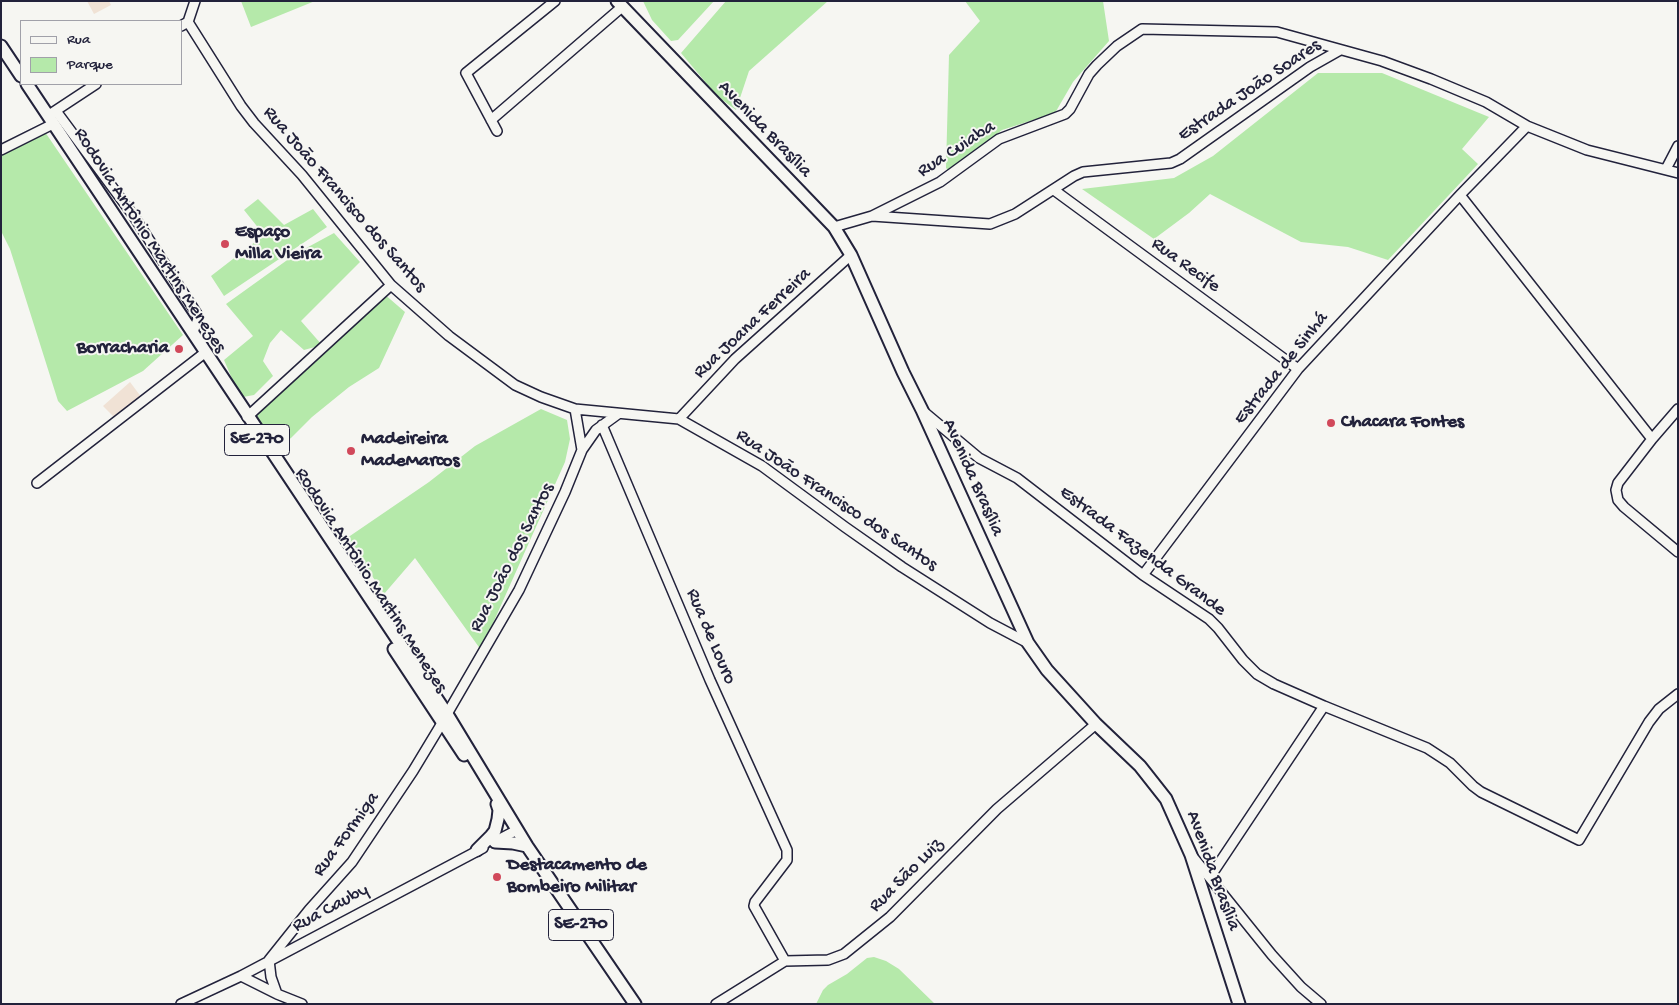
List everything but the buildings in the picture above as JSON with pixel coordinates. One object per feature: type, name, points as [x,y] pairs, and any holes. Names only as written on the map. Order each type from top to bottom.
[{"type":"main road","name":"Avenida Brasília","points":[[620,4],[834,226],[850,255],[1028,643],[1047,670],[1096,724],[1140,766],[1166,799],[1191,855],[1239,1004]]},
{"type":"main road","points":[[1,46],[20,74]]},
{"type":"main road","name":"Rodovia Antônio Martins Menezes","points":[[1,52],[20,80]]},
{"type":"main road","name":"Rodovia Antônio Martins Menezes","points":[[24,85],[52,117],[149,277],[202,355],[303,512],[488,780],[527,846],[635,1004]]},
{"type":"main road","name":"Rodovia Antônio Martins Menezes","points":[[28,85],[52,117],[445,718],[497,804],[510,818]]},
{"type":"main road","points":[[477,850],[495,831],[498,819],[497,804]]},
{"type":"main road","points":[[495,842],[527,846]]},
{"type":"street","points":[[184,24],[195,1]]},
{"type":"street","points":[[497,131],[466,73],[555,1]]},
{"type":"street","points":[[491,120],[620,4]]},
{"type":"street","name":"Rua João Francisco dos Santos","points":[[184,24],[254,123],[302,175],[391,285],[442,331],[515,385],[541,398],[575,409],[679,419],[762,466],[902,567],[990,623],[1028,643]]},
{"type":"street","name":"Rua Cuiaba","points":[[872,216],[940,182],[999,139],[1065,114],[1070,109],[1089,74],[1116,46],[1142,29],[1272,31],[1340,50]]},
{"type":"street","name":"Estrada João Soares","points":[[834,226],[872,216],[990,224],[1016,214],[1083,172],[1163,164],[1175,161],[1310,67],[1340,50],[1382,61],[1438,82],[1486,102],[1527,126],[1586,150],[1678,173]]},
{"type":"street","points":[[1,150],[52,117],[95,85]]},
{"type":"street","name":"Estrada de Sinhá","points":[[1144,575],[1298,369],[1527,126]]},
{"type":"street","points":[[1666,169],[1678,146]]},
{"type":"street","name":"Rua Recife","points":[[1054,190],[1298,369]]},
{"type":"street","points":[[1460,195],[1652,438]]},
{"type":"street","name":"Rua Joana Ferreira","points":[[679,419],[735,359],[850,255]]},
{"type":"street","points":[[247,417],[391,285]]},
{"type":"street","points":[[37,483],[202,355]]},
{"type":"street","points":[[575,409],[582,450]]},
{"type":"street","points":[[1678,409],[1652,438],[1618,484],[1616,494],[1624,507],[1678,552]]},
{"type":"street","name":"Estrada Fazenda Grande","points":[[922,410],[979,458],[1017,478],[1144,575],[1209,619],[1242,660],[1257,674],[1274,684],[1324,706],[1427,748],[1442,757],[1481,792],[1579,840],[1649,722],[1659,709],[1678,694]]},
{"type":"street","name":"Rua João dos Santos","points":[[445,718],[519,590],[565,492],[582,450],[593,434],[618,414]]},
{"type":"street","name":"Rua de Louro","points":[[602,425],[710,680],[787,850],[787,860],[755,902],[754,909],[786,961]]},
{"type":"street","points":[[1210,877],[1324,706]]},
{"type":"street","name":"Rua Formiga","points":[[269,960],[309,910],[352,862],[413,771],[445,718]]},
{"type":"street","name":"Rua São Luiz","points":[[786,961],[828,960],[844,954],[890,917],[997,809],[1096,724]]},
{"type":"street","name":"Rua Cauby","points":[[181,1004],[241,976],[517,830]]},
{"type":"street","points":[[1191,855],[1272,955],[1301,987],[1321,1004]]},
{"type":"street","points":[[269,960],[271,977],[277,994]]},
{"type":"street","points":[[716,1004],[786,961]]},
{"type":"street","points":[[241,976],[302,1004]]},
{"type":"shaded area","points":[[87,1],[109,1],[111,5],[94,14]]},
{"type":"shaded area","points":[[130,382],[142,398],[116,419],[103,406]]},
{"type":"green space","points":[[241,1],[315,1],[251,27]]},
{"type":"green space","points":[[643,1],[714,1],[678,40],[671,41],[652,20]]},
{"type":"green space","points":[[726,1],[828,1],[749,71],[736,110],[717,96],[681,53]]},
{"type":"green space","points":[[965,1],[1103,1],[1109,41],[1073,82],[1055,113],[1002,130],[950,172],[946,168],[949,55],[980,21]]},
{"type":"green space","points":[[1318,73],[1382,73],[1489,117],[1462,149],[1478,164],[1388,260],[1348,247],[1301,242],[1210,194],[1189,213],[1154,239],[1082,189],[1174,178],[1213,156]]},
{"type":"green space","points":[[45,132],[183,335],[143,371],[67,411],[58,401],[10,249],[1,231],[1,153]]},
{"type":"green space","points":[[258,199],[284,225],[313,209],[327,227],[224,296],[211,276],[264,235],[244,210]]},
{"type":"green space","points":[[334,233],[360,262],[301,321],[322,345],[304,350],[281,330],[270,343],[263,361],[273,376],[254,395],[243,397],[233,381],[224,360],[253,336],[226,304],[297,253]]},
{"type":"green space","points":[[383,293],[405,312],[379,368],[349,387],[312,417],[291,438],[277,446],[255,415]]},
{"type":"green space","points":[[541,409],[567,420],[570,439],[565,462],[481,650],[415,558],[384,594],[347,538],[429,482],[475,446]]},
{"type":"green space","points":[[874,957],[886,961],[899,969],[935,1004],[816,1004],[823,990],[828,985],[847,974],[867,958]]},
{"type":"place","name":"Espaço Milla Vieira","points":[[225,244]]},
{"type":"place","name":"Borracharia","points":[[179,349]]},
{"type":"place","name":"Chacara Fontes","points":[[1331,423]]},
{"type":"place","name":"Madeireira MadeMarcos","points":[[351,451]]},
{"type":"place","name":"Destacamento de Bombeiro Militar","points":[[497,877]]}]
